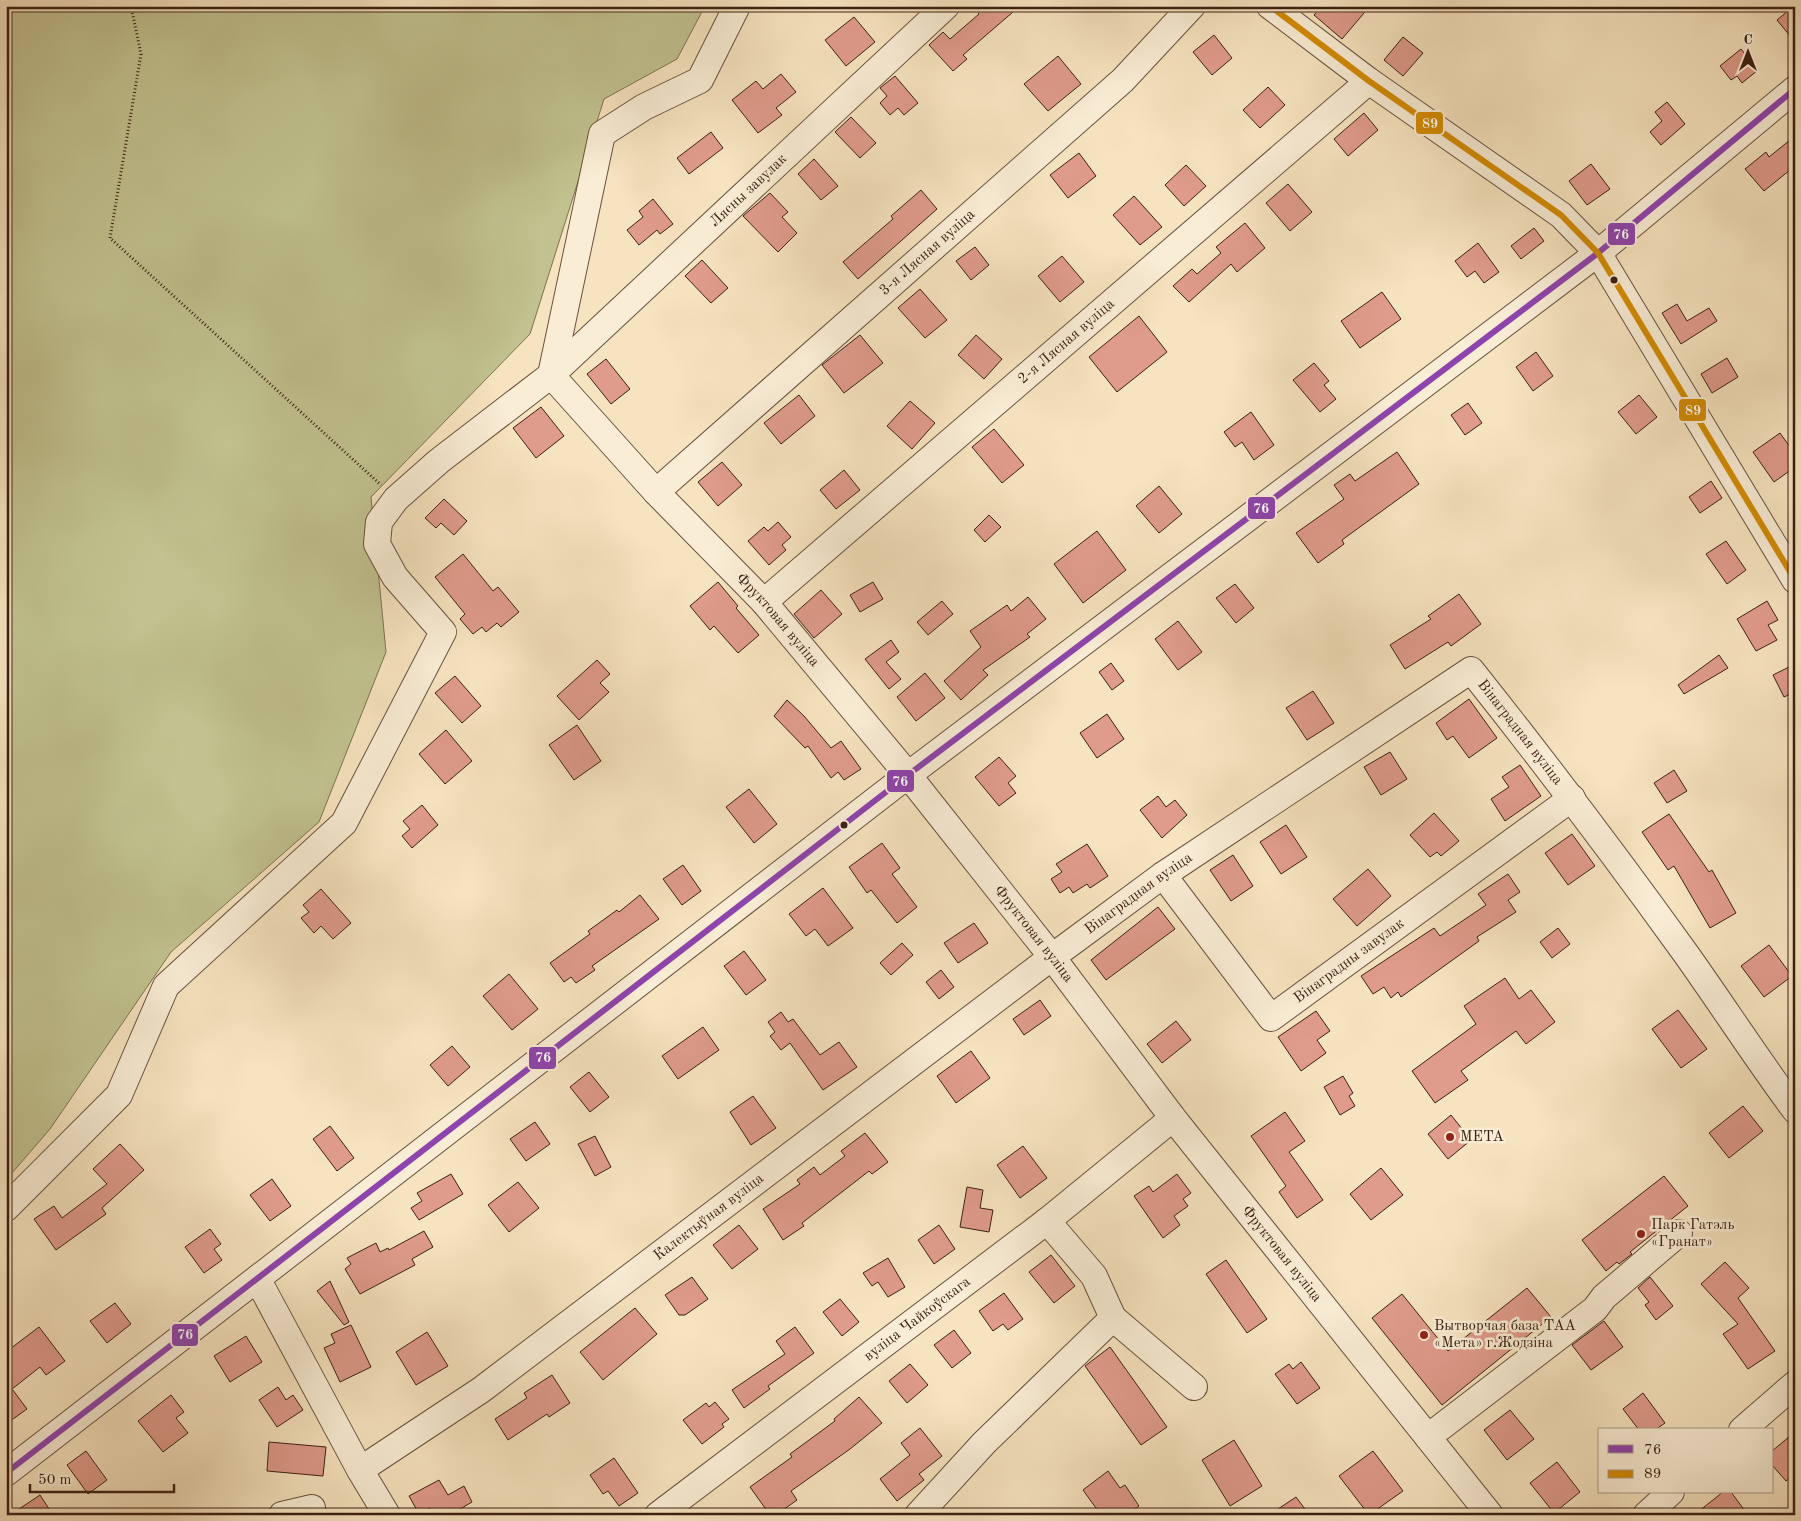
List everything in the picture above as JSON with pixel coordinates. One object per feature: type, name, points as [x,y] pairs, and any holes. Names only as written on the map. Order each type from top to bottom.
[{"type":"street","points":[[551,375],[602,134],[644,107],[700,80],[737,6]]},
{"type":"street","name":"Лясны завулак","points":[[6,1208],[119,1095],[166,986],[344,823],[443,632],[395,577],[377,544],[379,522],[396,499],[439,461],[551,375],[946,6]]},
{"type":"street","name":"3-я Лясная вуліца","points":[[656,492],[1123,80],[1192,6]]},
{"type":"street","points":[[1270,6],[1369,81],[1562,216],[1598,253],[1795,580]]},
{"type":"street","name":"2-я Лясная вуліца","points":[[764,602],[1369,81]]},
{"type":"street","points":[[6,1473],[258,1280],[908,775],[1598,253],[1795,89]]},
{"type":"street","name":"Фруктовая вуліца","points":[[551,375],[656,492],[764,602],[908,775],[1052,957],[1173,1118],[1490,1515]]},
{"type":"street","name":"Вінаградная вуліца","points":[[1052,957],[1164,875],[1471,670],[1572,798],[1688,957],[1747,1045],[1795,1110]]},
{"type":"street","name":"Вінаградны завулак","points":[[1164,875],[1271,1018],[1572,798]]},
{"type":"street","name":"Калектыўная вуліца","points":[[360,1470],[481,1390],[1052,957]]},
{"type":"street","name":"вуліца Чайкоўскага","points":[[658,1515],[1047,1221],[1173,1118]]},
{"type":"street","points":[[1047,1221],[1094,1276],[1113,1318],[1194,1387]]},
{"type":"street","points":[[1428,1437],[1595,1309],[1604,1297],[1679,1233]]},
{"type":"street","points":[[258,1280],[360,1470],[387,1515]]},
{"type":"street","points":[[918,1515],[984,1444],[1113,1318]]},
{"type":"street","points":[[1744,1428],[1795,1384]]},
{"type":"street","points":[[1646,1515],[1669,1494]]},
{"type":"street","points":[[282,1515],[312,1508]]},
{"type":"path","points":[[131,6],[142,54],[110,238],[396,499]]},
{"type":"green space","points":[[6,6],[705,6],[677,59],[604,99],[530,334],[371,497],[386,652],[319,822],[171,952],[50,1129],[6,1180]]},
{"type":"building","points":[[973,6],[1020,6],[963,55],[967,59],[953,71],[929,45],[943,32],[950,39],[979,14]]},
{"type":"building","points":[[1322,6],[1370,6],[1342,39],[1314,15]]},
{"type":"building","points":[[1795,6],[1795,42],[1777,20]]},
{"type":"building","points":[[854,17],[875,42],[846,66],[825,40]]},
{"type":"building","points":[[1214,35],[1232,58],[1212,75],[1193,52]]},
{"type":"building","points":[[1403,37],[1423,53],[1403,76],[1384,60]]},
{"type":"building","points":[[1741,49],[1758,70],[1742,83],[1737,76],[1731,80],[1720,66]]},
{"type":"building","points":[[1058,56],[1081,84],[1048,111],[1024,84]]},
{"type":"building","points":[[781,74],[796,92],[776,108],[782,115],[758,133],[732,100],[756,81],[763,89]]},
{"type":"building","points":[[895,76],[918,103],[904,115],[898,108],[890,115],[880,103],[887,96],[880,88]]},
{"type":"building","points":[[1268,87],[1285,105],[1260,128],[1243,110]]},
{"type":"building","points":[[1667,102],[1685,124],[1661,145],[1650,132],[1662,121],[1655,112]]},
{"type":"building","points":[[1364,113],[1378,130],[1348,156],[1334,139]]},
{"type":"building","points":[[851,117],[876,143],[860,158],[835,132]]},
{"type":"building","points":[[711,132],[723,148],[689,174],[677,158]]},
{"type":"building","points":[[1795,136],[1795,166],[1764,191],[1745,169],[1766,152],[1769,157]]},
{"type":"building","points":[[1079,153],[1096,176],[1068,198],[1050,175]]},
{"type":"building","points":[[814,159],[838,186],[821,200],[798,174]]},
{"type":"building","points":[[1591,164],[1610,189],[1587,205],[1569,181]]},
{"type":"building","points":[[1186,165],[1206,186],[1184,206],[1165,185]]},
{"type":"building","points":[[1288,184],[1312,212],[1290,231],[1266,203]]},
{"type":"building","points":[[921,190],[937,209],[858,279],[843,262],[893,219],[891,216]]},
{"type":"building","points":[[770,193],[788,212],[782,217],[797,233],[778,252],[743,216]]},
{"type":"building","points":[[1134,196],[1162,227],[1140,245],[1113,215]]},
{"type":"building","points":[[653,199],[673,224],[660,234],[657,230],[639,245],[627,230],[643,217],[639,211]]},
{"type":"building","points":[[1245,223],[1265,248],[1237,272],[1231,264],[1189,302],[1173,286],[1192,269],[1197,274],[1221,253],[1216,247]]},
{"type":"building","points":[[1534,228],[1544,241],[1521,259],[1511,246]]},
{"type":"building","points":[[1478,243],[1499,272],[1484,283],[1475,271],[1467,277],[1455,261]]},
{"type":"building","points":[[975,247],[989,265],[971,280],[956,261]]},
{"type":"building","points":[[1062,256],[1084,282],[1060,302],[1038,276]]},
{"type":"building","points":[[702,260],[728,288],[711,303],[685,276]]},
{"type":"building","points":[[920,289],[947,320],[925,338],[898,308]]},
{"type":"building","points":[[1382,292],[1401,319],[1360,348],[1341,321]]},
{"type":"building","points":[[1677,304],[1687,321],[1709,308],[1717,321],[1681,344],[1662,313]]},
{"type":"building","points":[[1139,316],[1167,352],[1117,392],[1089,357]]},
{"type":"building","points":[[860,335],[883,363],[844,393],[822,365]]},
{"type":"building","points":[[976,335],[1002,359],[984,379],[958,355]]},
{"type":"building","points":[[1536,352],[1553,376],[1533,391],[1516,367]]},
{"type":"building","points":[[1727,358],[1738,377],[1712,393],[1701,374]]},
{"type":"building","points":[[606,359],[630,389],[611,404],[587,374]]},
{"type":"building","points":[[1314,363],[1329,381],[1324,385],[1336,399],[1320,412],[1293,380]]},
{"type":"building","points":[[799,395],[815,416],[781,444],[764,423]]},
{"type":"building","points":[[1639,395],[1657,417],[1636,434],[1618,412]]},
{"type":"building","points":[[910,401],[935,423],[912,449],[887,426]]},
{"type":"building","points":[[1468,403],[1482,423],[1465,435],[1451,415]]},
{"type":"building","points":[[541,407],[564,436],[536,458],[513,428]]},
{"type":"building","points":[[1251,412],[1274,445],[1254,460],[1242,442],[1235,447],[1224,432]]},
{"type":"building","points":[[994,429],[1024,465],[1002,483],[972,447]]},
{"type":"building","points":[[1780,433],[1795,454],[1795,467],[1774,482],[1753,452]]},
{"type":"building","points":[[1397,452],[1419,484],[1342,540],[1344,544],[1318,563],[1296,533],[1344,499],[1334,485],[1350,474],[1355,481]]},
{"type":"building","points":[[722,462],[742,485],[718,506],[698,482]]},
{"type":"building","points":[[844,470],[860,490],[836,509],[820,490]]},
{"type":"building","points":[[1711,481],[1722,498],[1700,513],[1689,497]]},
{"type":"building","points":[[1159,486],[1182,514],[1159,533],[1136,506]]},
{"type":"building","points":[[444,499],[467,521],[454,535],[441,523],[436,528],[425,518]]},
{"type":"building","points":[[989,515],[1001,527],[985,542],[974,530]]},
{"type":"building","points":[[778,522],[791,537],[782,545],[786,550],[769,565],[748,541],[764,527],[768,531]]},
{"type":"building","points":[[1097,531],[1126,570],[1083,603],[1054,564]]},
{"type":"building","points":[[1726,541],[1746,570],[1727,584],[1706,554]]},
{"type":"building","points":[[463,554],[493,591],[498,587],[519,612],[501,627],[497,623],[486,632],[482,627],[473,634],[460,619],[465,614],[435,577]]},
{"type":"building","points":[[718,582],[738,606],[736,608],[759,635],[738,653],[714,626],[710,630],[690,606]]},
{"type":"building","points":[[873,582],[883,599],[860,612],[850,595]]},
{"type":"building","points":[[1235,584],[1254,608],[1236,623],[1216,598]]},
{"type":"building","points":[[821,590],[842,614],[814,638],[794,614]]},
{"type":"building","points":[[1459,594],[1481,624],[1451,646],[1448,642],[1405,669],[1390,645],[1431,619],[1428,616]]},
{"type":"building","points":[[1028,597],[1046,619],[1027,634],[1030,637],[983,670],[988,675],[961,700],[944,681],[981,647],[970,631],[1007,605],[1011,611]]},
{"type":"building","points":[[942,601],[953,614],[928,635],[917,622]]},
{"type":"building","points":[[1767,601],[1778,620],[1768,625],[1777,640],[1756,651],[1737,619]]},
{"type":"building","points":[[1178,621],[1202,652],[1178,670],[1155,639]]},
{"type":"building","points":[[891,640],[899,652],[886,662],[901,679],[889,689],[865,659]]},
{"type":"building","points":[[1719,655],[1728,668],[1684,694],[1678,685]]},
{"type":"building","points":[[597,660],[610,674],[600,683],[609,692],[579,720],[557,696]]},
{"type":"building","points":[[1111,663],[1124,681],[1112,690],[1099,672]]},
{"type":"building","points":[[1795,664],[1795,692],[1784,697],[1773,675]]},
{"type":"building","points":[[925,673],[945,698],[916,721],[897,697]]},
{"type":"building","points":[[455,676],[481,706],[462,723],[435,693]]},
{"type":"building","points":[[1313,691],[1334,723],[1307,740],[1286,708]]},
{"type":"building","points":[[1469,699],[1497,738],[1469,758],[1453,736],[1447,740],[1436,723]]},
{"type":"building","points":[[787,700],[804,716],[831,748],[841,741],[861,769],[844,780],[838,772],[831,778],[808,746],[805,748],[774,716]]},
{"type":"building","points":[[1107,714],[1124,739],[1097,758],[1080,733]]},
{"type":"building","points":[[577,725],[601,761],[574,780],[549,745]]},
{"type":"building","points":[[446,730],[472,761],[445,784],[419,754]]},
{"type":"building","points":[[1390,752],[1407,779],[1381,795],[1364,767]]},
{"type":"building","points":[[999,757],[1016,776],[1008,783],[1016,793],[999,806],[975,777]]},
{"type":"building","points":[[1520,765],[1541,796],[1505,821],[1491,799],[1509,787],[1502,777]]},
{"type":"building","points":[[1674,770],[1687,791],[1667,803],[1654,783]]},
{"type":"building","points":[[749,789],[777,824],[754,843],[726,807]]},
{"type":"building","points":[[1158,796],[1166,807],[1175,800],[1187,815],[1162,838],[1140,810]]},
{"type":"building","points":[[422,805],[438,825],[412,848],[402,836],[410,829],[403,821]]},
{"type":"building","points":[[1434,813],[1459,841],[1441,856],[1437,852],[1430,857],[1410,835]]},
{"type":"building","points":[[1669,814],[1709,872],[1712,870],[1736,913],[1710,928],[1674,866],[1668,870],[1642,832]]},
{"type":"building","points":[[1286,825],[1307,857],[1281,874],[1260,842]]},
{"type":"building","points":[[1572,834],[1595,866],[1568,885],[1545,853]]},
{"type":"building","points":[[882,843],[900,868],[892,874],[917,907],[897,923],[871,890],[867,893],[849,867]]},
{"type":"building","points":[[1087,844],[1108,876],[1090,888],[1087,884],[1073,893],[1069,887],[1060,893],[1051,879],[1062,872],[1056,864]]},
{"type":"building","points":[[1233,855],[1253,886],[1231,901],[1210,870]]},
{"type":"building","points":[[683,865],[701,891],[682,905],[663,879]]},
{"type":"building","points":[[1368,869],[1391,896],[1357,926],[1333,899]]},
{"type":"building","points":[[1508,874],[1520,892],[1508,900],[1516,912],[1477,937],[1479,941],[1401,997],[1398,992],[1391,998],[1384,987],[1373,994],[1361,976],[1434,928],[1440,936],[1486,905],[1478,894]]},
{"type":"building","points":[[823,888],[853,928],[828,946],[815,929],[806,936],[789,914]]},
{"type":"building","points":[[321,889],[351,923],[333,939],[321,926],[314,933],[301,918],[309,912],[303,905]]},
{"type":"building","points":[[640,895],[659,919],[592,966],[595,970],[576,983],[571,977],[564,982],[550,963],[590,934],[588,931],[617,910],[619,912]]},
{"type":"building","points":[[1158,907],[1175,929],[1106,980],[1091,960]]},
{"type":"building","points":[[974,923],[988,943],[958,963],[944,943]]},
{"type":"building","points":[[1558,928],[1570,944],[1552,958],[1540,942]]},
{"type":"building","points":[[902,943],[913,955],[891,975],[880,963]]},
{"type":"building","points":[[1769,945],[1792,976],[1764,997],[1741,966]]},
{"type":"building","points":[[744,951],[766,980],[746,995],[724,966]]},
{"type":"building","points":[[941,970],[954,987],[939,999],[926,982]]},
{"type":"building","points":[[509,974],[538,1009],[512,1030],[483,996]]},
{"type":"building","points":[[1505,978],[1519,999],[1531,990],[1555,1022],[1526,1044],[1516,1031],[1461,1071],[1468,1080],[1435,1103],[1412,1071],[1476,1024],[1464,1006]]},
{"type":"building","points":[[1040,1000],[1051,1016],[1024,1035],[1013,1019]]},
{"type":"building","points":[[1678,1010],[1707,1049],[1681,1068],[1652,1029]]},
{"type":"building","points":[[1316,1011],[1330,1031],[1317,1040],[1326,1053],[1301,1071],[1278,1037]]},
{"type":"building","points":[[781,1012],[788,1022],[793,1019],[820,1055],[839,1042],[857,1067],[823,1090],[790,1043],[781,1050],[770,1036],[775,1032],[768,1022]]},
{"type":"building","points":[[1176,1021],[1191,1040],[1162,1063],[1147,1044]]},
{"type":"building","points":[[703,1027],[719,1050],[678,1079],[662,1056]]},
{"type":"building","points":[[452,1046],[470,1067],[448,1086],[430,1065]]},
{"type":"building","points":[[971,1051],[990,1078],[956,1103],[937,1076]]},
{"type":"building","points":[[589,1072],[609,1097],[590,1112],[570,1087]]},
{"type":"building","points":[[1343,1076],[1353,1093],[1349,1096],[1355,1106],[1340,1115],[1324,1087]]},
{"type":"building","points":[[753,1096],[776,1128],[751,1145],[730,1112]]},
{"type":"building","points":[[1743,1106],[1763,1131],[1729,1158],[1709,1133]]},
{"type":"building","points":[[1285,1112],[1305,1141],[1289,1152],[1323,1200],[1297,1218],[1279,1192],[1286,1186],[1251,1136]]},
{"type":"building","name":"МЕТА","points":[[1451,1115],[1471,1140],[1448,1159],[1428,1134]]},
{"type":"building","points":[[535,1122],[550,1144],[526,1161],[510,1139]]},
{"type":"building","points":[[330,1126],[354,1158],[337,1171],[313,1139]]},
{"type":"building","points":[[865,1133],[888,1162],[872,1174],[869,1171],[802,1223],[804,1226],[783,1240],[763,1209],[800,1184],[797,1180],[814,1167],[820,1175],[845,1156],[841,1151]]},
{"type":"building","points":[[595,1136],[611,1167],[595,1176],[578,1144]]},
{"type":"building","points":[[120,1144],[144,1170],[102,1208],[106,1214],[56,1250],[34,1219],[54,1206],[62,1218],[107,1184],[93,1169]]},
{"type":"building","points":[[1023,1146],[1047,1178],[1020,1198],[997,1165]]},
{"type":"building","points":[[1381,1168],[1403,1195],[1371,1220],[1350,1194]]},
{"type":"building","points":[[451,1174],[463,1194],[419,1220],[411,1208],[422,1201],[417,1193]]},
{"type":"building","points":[[1177,1174],[1191,1193],[1183,1199],[1188,1206],[1174,1216],[1180,1225],[1163,1238],[1134,1196],[1149,1186],[1153,1192]]},
{"type":"building","points":[[1664,1176],[1688,1206],[1630,1252],[1632,1254],[1619,1264],[1617,1262],[1606,1271],[1582,1240]]},
{"type":"building","points":[[272,1179],[291,1206],[270,1221],[250,1195]]},
{"type":"building","points":[[518,1182],[539,1208],[509,1232],[488,1205]]},
{"type":"building","points":[[967,1187],[983,1190],[980,1208],[993,1210],[989,1232],[960,1227]]},
{"type":"building","points":[[739,1225],[758,1249],[732,1269],[713,1245]]},
{"type":"building","points":[[939,1225],[955,1249],[934,1264],[918,1240]]},
{"type":"building","points":[[210,1229],[221,1244],[214,1249],[222,1260],[204,1273],[185,1247]]},
{"type":"building","points":[[424,1231],[433,1247],[412,1259],[415,1265],[360,1294],[345,1269],[351,1264],[347,1258],[376,1243],[380,1252],[388,1248],[389,1250]]},
{"type":"building","points":[[1051,1255],[1075,1286],[1054,1303],[1029,1272]]},
{"type":"building","points":[[888,1258],[905,1287],[888,1297],[878,1282],[872,1286],[863,1273]]},
{"type":"building","points":[[1226,1260],[1267,1319],[1247,1333],[1206,1274]]},
{"type":"building","points":[[1725,1262],[1749,1288],[1738,1298],[1775,1351],[1748,1369],[1723,1334],[1738,1324],[1701,1284]]},
{"type":"building","points":[[692,1277],[708,1299],[685,1315],[679,1315],[665,1295]]},
{"type":"building","points":[[1650,1277],[1673,1306],[1656,1320],[1645,1305],[1649,1302],[1638,1288]]},
{"type":"building","points":[[330,1281],[349,1322],[344,1325],[317,1291]]},
{"type":"building","points":[[1527,1288],[1551,1317],[1442,1405],[1372,1318],[1402,1294],[1448,1351]]},
{"type":"building","points":[[1004,1293],[1023,1319],[1008,1330],[1003,1324],[993,1331],[979,1311]]},
{"type":"building","points":[[840,1299],[859,1322],[842,1336],[823,1312]]},
{"type":"building","points":[[115,1303],[131,1324],[107,1343],[90,1321]]},
{"type":"building","points":[[635,1308],[657,1334],[603,1380],[580,1352]]},
{"type":"building","points":[[1604,1321],[1623,1347],[1591,1370],[1572,1345]]},
{"type":"building","points":[[351,1325],[371,1367],[340,1382],[324,1348],[335,1343],[331,1334]]},
{"type":"building","points":[[39,1327],[65,1361],[46,1375],[40,1367],[12,1389],[27,1409],[6,1424],[6,1352]]},
{"type":"building","points":[[795,1327],[814,1353],[768,1386],[770,1389],[744,1408],[732,1390],[785,1354],[776,1341]]},
{"type":"building","points":[[954,1330],[971,1353],[952,1368],[934,1345]]},
{"type":"building","points":[[427,1332],[448,1366],[416,1385],[396,1352]]},
{"type":"building","points":[[246,1336],[262,1362],[230,1382],[214,1356]]},
{"type":"building","points":[[1110,1347],[1167,1427],[1141,1445],[1085,1366]]},
{"type":"building","points":[[1301,1362],[1320,1388],[1297,1404],[1275,1374],[1289,1364],[1293,1369]]},
{"type":"building","points":[[910,1364],[928,1385],[907,1403],[889,1381]]},
{"type":"building","points":[[552,1375],[570,1403],[549,1417],[547,1414],[508,1440],[495,1419],[527,1398],[524,1393]]},
{"type":"building","points":[[278,1387],[286,1400],[293,1395],[303,1410],[277,1427],[259,1400]]},
{"type":"building","points":[[1643,1393],[1665,1423],[1658,1428],[1637,1428],[1623,1409]]},
{"type":"building","points":[[171,1395],[184,1412],[176,1418],[188,1433],[163,1452],[138,1421]]},
{"type":"building","points":[[859,1397],[882,1423],[850,1449],[791,1491],[797,1500],[776,1515],[770,1515],[750,1487],[792,1457],[790,1454],[835,1421],[834,1419]]},
{"type":"building","points":[[715,1402],[729,1419],[722,1424],[724,1427],[702,1444],[683,1420],[706,1403],[709,1407]]},
{"type":"building","points":[[1510,1410],[1534,1439],[1507,1460],[1484,1430]]},
{"type":"building","points":[[920,1428],[942,1456],[919,1474],[924,1480],[897,1501],[880,1479],[910,1455],[901,1443]]},
{"type":"building","points":[[1795,1432],[1795,1474],[1786,1481],[1774,1467],[1774,1449]]},
{"type":"building","points":[[1234,1440],[1262,1486],[1230,1506],[1202,1460]]},
{"type":"building","points":[[269,1442],[326,1447],[323,1476],[267,1471]]},
{"type":"building","points":[[86,1451],[107,1480],[88,1494],[67,1465]]},
{"type":"building","points":[[1373,1451],[1403,1491],[1369,1515],[1339,1476]]},
{"type":"building","points":[[614,1458],[638,1493],[619,1506],[608,1491],[603,1494],[590,1475]]},
{"type":"building","points":[[1557,1462],[1580,1492],[1554,1513],[1530,1483]]},
{"type":"building","points":[[1108,1471],[1120,1488],[1125,1485],[1139,1506],[1127,1515],[1101,1515],[1083,1490]]},
{"type":"building","points":[[439,1480],[448,1495],[464,1486],[472,1502],[450,1515],[434,1515],[430,1508],[419,1514],[409,1496]]},
{"type":"building","points":[[1720,1494],[1732,1494],[1748,1515],[1694,1515]]},
{"type":"building","points":[[40,1495],[53,1515],[10,1515]]},
{"type":"building","points":[[1296,1497],[1305,1509],[1297,1515],[1269,1515]]},
{"type":"transit line","name":"89","points":[[1270,6],[1369,81],[1561,215],[1598,253],[1795,580]]},
{"type":"transit line","name":"76","points":[[6,1473],[908,775],[1598,253],[1795,89]]},
{"type":"place","name":"МЕТА","points":[[1450,1137]]},
{"type":"place","name":"Парк Гатэль «Гранат»","points":[[1641,1234]]},
{"type":"place","name":"Вытворчая база ТАА «Мета» г.Жодзіна","points":[[1424,1335]]}]
